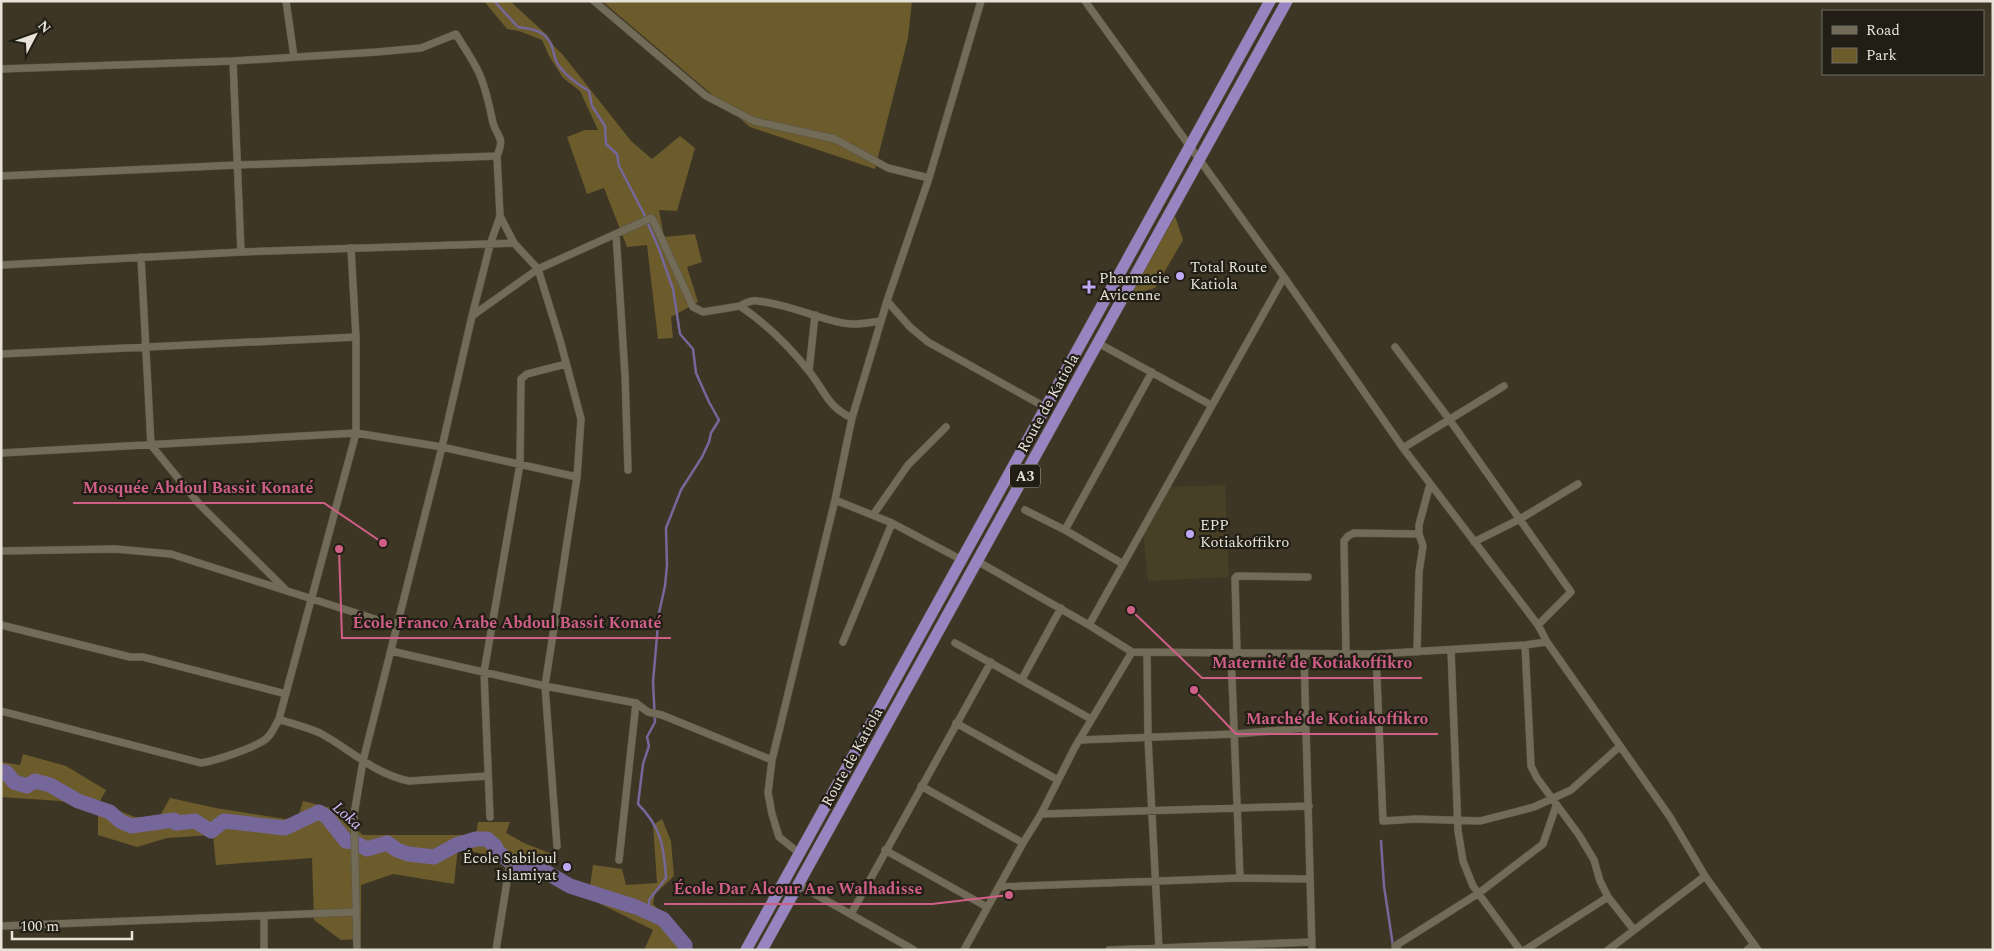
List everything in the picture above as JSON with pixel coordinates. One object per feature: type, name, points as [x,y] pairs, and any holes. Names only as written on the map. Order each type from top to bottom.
[{"type":"highway","name":"Route de Katiola","points":[[746,950],[1270,1]]},
{"type":"highway","name":"Route de Katiola","points":[[762,950],[1287,1]]},
{"type":"street","points":[[286,1],[294,57]]},
{"type":"street","points":[[594,1],[706,96],[754,121],[835,139],[888,168],[929,178]]},
{"type":"street","points":[[799,853],[779,837],[772,814],[768,793],[772,760],[835,500],[852,418],[887,301],[929,178],[981,1]]},
{"type":"street","points":[[1085,1],[1284,278],[1403,448],[1538,625],[1547,642],[1670,817],[1706,876],[1756,947],[1747,950]]},
{"type":"street","points":[[1,69],[233,61],[421,48],[456,34],[478,70],[486,91],[494,126],[500,136],[497,156],[500,216],[490,245],[472,316],[442,447],[363,761],[354,815],[358,950]]},
{"type":"street","points":[[233,61],[241,252]]},
{"type":"street","points":[[1,176],[237,164],[497,156]]},
{"type":"street","points":[[500,216],[514,243],[538,269],[581,419],[577,477],[545,686],[557,846]]},
{"type":"street","points":[[472,316],[538,269],[649,218],[654,220],[693,307],[703,312],[740,306],[746,302],[757,300],[840,323],[860,324],[881,320]]},
{"type":"street","points":[[616,234],[625,374],[628,470]]},
{"type":"street","points":[[1,265],[241,252],[514,243]]},
{"type":"street","points":[[1,711],[200,763],[210,762],[260,742],[273,731],[279,719],[286,694],[356,432],[356,337],[351,248]]},
{"type":"street","points":[[141,257],[151,445],[200,505],[288,592]]},
{"type":"street","points":[[1089,625],[1284,278]]},
{"type":"street","points":[[887,301],[910,328],[928,342],[1045,407]]},
{"type":"street","points":[[740,306],[777,338],[810,371],[831,404],[840,412],[852,418]]},
{"type":"street","points":[[810,371],[815,315]]},
{"type":"street","points":[[1,354],[356,337]]},
{"type":"street","points":[[1098,343],[1211,405]]},
{"type":"street","points":[[1395,347],[1450,419],[1571,592],[1538,625]]},
{"type":"street","points":[[490,817],[484,672],[520,464],[521,379],[528,374],[566,364]]},
{"type":"street","points":[[1065,530],[1152,372]]},
{"type":"street","points":[[1403,448],[1504,386]]},
{"type":"street","points":[[873,515],[908,466],[946,427]]},
{"type":"street","points":[[1,453],[356,432],[442,447],[577,477]]},
{"type":"street","points":[[1417,652],[1419,572],[1423,546],[1419,534],[1430,484]]},
{"type":"street","points":[[1474,542],[1520,520],[1578,484]]},
{"type":"street","points":[[835,500],[892,523],[962,560]]},
{"type":"street","points":[[1025,510],[1065,530],[1124,564]]},
{"type":"street","points":[[843,642],[892,523]]},
{"type":"street","points":[[1346,654],[1344,541],[1354,533],[1419,534]]},
{"type":"street","points":[[1,551],[115,549],[171,554],[397,626]]},
{"type":"street","points":[[977,561],[1061,608],[1132,652],[1376,654],[1547,642]]},
{"type":"street","points":[[1240,878],[1236,808],[1235,578],[1308,577]]},
{"type":"street","points":[[1022,679],[1061,608]]},
{"type":"street","points":[[1,625],[130,657],[143,657],[286,694]]},
{"type":"street","points":[[955,643],[1092,718]]},
{"type":"street","points":[[1525,645],[1531,766],[1554,803],[1579,835],[1594,860],[1600,881],[1608,896],[1634,930]]},
{"type":"street","points":[[1451,650],[1458,820],[1463,861],[1469,878],[1520,950]]},
{"type":"street","points":[[391,651],[545,686],[636,703],[648,712],[662,715],[772,760]]},
{"type":"street","points":[[964,950],[1041,814],[1079,740],[1132,652]]},
{"type":"street","points":[[1147,652],[1148,738],[1159,948]]},
{"type":"street","points":[[1109,950],[1311,946],[1309,878],[1310,806],[1304,654]]},
{"type":"street","points":[[1376,654],[1383,821],[1416,819],[1480,821],[1554,803],[1619,747]]},
{"type":"street","points":[[850,914],[991,662]]},
{"type":"street","points":[[619,860],[636,703]]},
{"type":"street","points":[[279,719],[318,732],[363,761],[396,778],[409,781],[488,776]]},
{"type":"street","points":[[956,723],[1058,780]]},
{"type":"street","points":[[1079,740],[1236,734],[1306,728]]},
{"type":"street","points":[[921,786],[1023,843]]},
{"type":"street","points":[[1398,950],[1395,946],[1479,893],[1544,844],[1554,803]]},
{"type":"street","points":[[1041,814],[1310,806]]},
{"type":"street","points":[[886,850],[987,907]]},
{"type":"street","points":[[496,950],[509,869]]},
{"type":"street","points":[[1608,950],[1706,876]]},
{"type":"street","points":[[999,887],[1240,878],[1309,878]]},
{"type":"street","points":[[798,884],[914,950]]},
{"type":"street","points":[[1525,950],[1608,896]]},
{"type":"street","points":[[1,926],[356,912]]},
{"type":"street","points":[[264,916],[264,950]]},
{"type":"shaded area","points":[[1225,485],[1229,577],[1148,581],[1143,532],[1171,487]]},
{"type":"green space","points":[[484,1],[510,1],[547,35],[631,141],[652,159],[680,136],[695,148],[677,211],[659,210],[664,237],[695,234],[702,262],[687,267],[698,302],[671,317],[673,338],[658,339],[647,245],[627,247],[604,188],[587,194],[567,137],[585,130],[598,130],[580,91],[563,78],[549,56],[542,40],[519,31],[507,29]]},
{"type":"green space","points":[[602,1],[912,1],[908,38],[875,169],[750,127]]},
{"type":"green space","points":[[1175,216],[1183,240],[1155,288],[1130,295]]},
{"type":"green space","points":[[23,754],[66,766],[106,790],[99,803],[135,817],[158,819],[170,798],[216,808],[297,821],[303,801],[331,808],[363,835],[476,835],[478,822],[510,822],[506,833],[524,843],[552,854],[551,870],[571,881],[590,887],[593,865],[622,869],[626,885],[657,883],[653,825],[662,819],[671,841],[674,876],[655,894],[653,904],[675,927],[693,950],[644,950],[653,930],[508,860],[458,848],[454,884],[393,874],[361,885],[361,939],[341,940],[314,920],[312,858],[216,865],[213,835],[167,838],[137,847],[98,835],[98,811],[60,801],[1,797],[1,762],[20,765]]},
{"type":"waterway","points":[[494,1],[518,27],[533,30],[545,36],[551,44],[556,61],[562,70],[572,80],[589,91],[592,106],[605,126],[606,144],[617,154],[619,166],[643,212],[659,249],[673,289],[680,334],[693,349],[696,373],[719,420],[711,433],[702,457],[681,490],[666,528],[667,565],[659,613],[653,682],[655,722],[647,737],[649,746],[643,764],[638,804],[652,821],[660,838],[665,867],[666,878],[649,900],[649,913]]},
{"type":"waterway","name":"Loka","points":[[1,771],[6,772],[14,782],[27,786],[35,781],[50,785],[78,801],[110,812],[120,821],[131,826],[174,820],[176,823],[195,821],[211,831],[224,821],[285,828],[319,812],[327,817],[346,841],[354,842],[367,849],[387,843],[397,850],[408,854],[434,857],[456,845],[476,839],[487,839],[495,846],[498,852],[517,867],[544,871],[570,886],[636,907],[663,919],[685,945],[685,950]]},
{"type":"waterway","points":[[1381,841],[1384,886],[1393,946]]},
{"type":"place","name":"Total Route Katiola","points":[[1180,276]]},
{"type":"place","name":"Pharmacie Avicenne","points":[[1089,287]]},
{"type":"place","name":"EPP Kotiakoffikro","points":[[1190,534]]},
{"type":"place","name":"Mosquée Abdoul Bassit Konaté","points":[[383,543]]},
{"type":"place","name":"École Franco Arabe Abdoul Bassit Konaté","points":[[339,549]]},
{"type":"place","name":"Maternité de Kotiakoffikro","points":[[1131,610]]},
{"type":"place","name":"Marché de Kotiakoffikro","points":[[1194,690]]},
{"type":"place","name":"École Sabiloul Islamiyat","points":[[567,867]]},
{"type":"place","name":"École Dar Alcour Ane Walhadisse","points":[[1009,895]]}]
